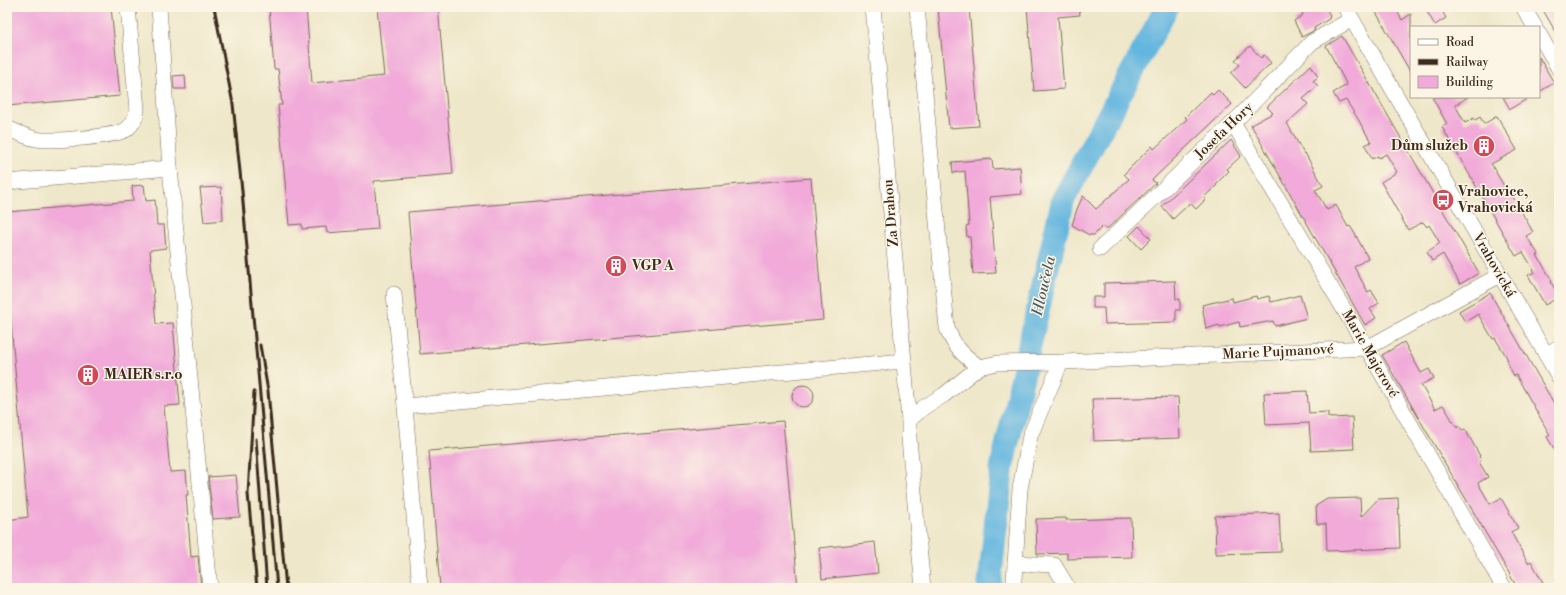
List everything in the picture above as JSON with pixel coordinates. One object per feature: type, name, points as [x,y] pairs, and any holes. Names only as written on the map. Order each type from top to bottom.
[{"type":"street","points":[[7,128],[24,136],[48,140],[108,135],[126,130],[130,127],[136,117],[137,110],[128,7]]},
{"type":"street","points":[[160,7],[170,168],[210,588]]},
{"type":"street","name":"Za Drahou","points":[[873,7],[923,588]]},
{"type":"street","points":[[909,420],[924,407],[944,395],[979,367],[967,358],[952,342],[947,328],[917,7]]},
{"type":"street","points":[[1523,7],[1534,26]]},
{"type":"street","name":"Josefa Hory","points":[[1100,249],[1233,123],[1312,42],[1348,13]]},
{"type":"street","name":"Vrahovická","points":[[1348,13],[1500,275],[1553,351],[1559,377]]},
{"type":"street","points":[[1540,36],[1559,69]]},
{"type":"street","name":"Marie Majerové","points":[[1233,123],[1367,348],[1504,588]]},
{"type":"street","points":[[7,182],[170,168]]},
{"type":"street","name":"Marie Pujmanové","points":[[979,367],[998,363],[1061,362],[1367,348],[1500,275]]},
{"type":"street","points":[[394,294],[420,588]]},
{"type":"street","points":[[405,406],[904,361]]},
{"type":"street","points":[[1014,580],[1020,489],[1030,436],[1061,362]]},
{"type":"street","points":[[1015,563],[1054,565],[1068,588]]},
{"type":"building","points":[[7,7],[111,7],[120,96],[7,106]]},
{"type":"building","points":[[269,7],[306,7],[312,83],[384,76],[377,7],[438,7],[453,174],[374,181],[378,229],[327,233],[326,227],[302,229],[302,224],[289,225],[278,105],[282,105],[278,69],[274,69]]},
{"type":"building","points":[[938,7],[969,7],[979,126],[949,128]]},
{"type":"building","points":[[1027,7],[1079,7],[1080,15],[1058,17],[1064,89],[1034,91]]},
{"type":"building","points":[[1312,7],[1325,7],[1330,15],[1329,19],[1314,28],[1315,30],[1302,37],[1294,21],[1303,15],[1302,13]]},
{"type":"building","points":[[1373,7],[1395,7],[1402,20],[1411,14],[1410,71]]},
{"type":"building","points":[[1424,7],[1440,7],[1446,18],[1435,25]]},
{"type":"building","points":[[1541,7],[1559,7],[1559,38],[1546,15]]},
{"type":"building","points":[[1342,36],[1479,273],[1460,284],[1443,254],[1432,261],[1427,252],[1440,243],[1429,225],[1427,227],[1423,222],[1408,230],[1381,182],[1397,172],[1386,154],[1379,158],[1378,156],[1372,159],[1365,145],[1371,142],[1358,119],[1346,100],[1339,103],[1333,93],[1347,85],[1326,46]]},
{"type":"building","points":[[1250,46],[1261,58],[1264,55],[1271,63],[1245,88],[1231,73],[1240,65],[1235,60]]},
{"type":"building","points":[[1540,59],[1554,83],[1540,91]]},
{"type":"building","points":[[1311,65],[1318,77],[1313,81],[1318,86],[1303,99],[1308,104],[1287,123],[1323,186],[1315,190],[1327,210],[1336,205],[1348,227],[1350,226],[1355,234],[1368,258],[1354,267],[1368,292],[1371,290],[1379,303],[1370,309],[1376,318],[1365,325],[1251,125],[1273,113],[1267,107]]},
{"type":"building","points":[[185,75],[186,89],[174,89],[173,76]]},
{"type":"building","points":[[1218,90],[1232,104],[1152,180],[1156,183],[1106,230],[1103,226],[1094,235],[1089,235],[1072,225],[1083,196],[1096,209],[1129,179],[1124,174],[1152,146],[1154,149],[1187,119],[1185,117],[1211,92],[1213,95]]},
{"type":"building","points":[[1433,98],[1466,98],[1455,105],[1465,123],[1474,118],[1475,120],[1480,117],[1484,124],[1497,116],[1517,150],[1491,164],[1507,191],[1509,190],[1533,232],[1526,236],[1539,255],[1537,255],[1552,281],[1551,282],[1559,297],[1545,305],[1528,275],[1535,272],[1523,252],[1516,256],[1442,127],[1447,124]]},
{"type":"building","points":[[1504,98],[1528,98],[1510,109]]},
{"type":"building","points":[[1231,140],[1241,156],[1227,169],[1229,171],[1204,197],[1206,199],[1196,209],[1190,203],[1173,219],[1162,206]]},
{"type":"building","points":[[992,159],[993,169],[1020,167],[1022,194],[990,197],[996,273],[973,274],[970,237],[967,237],[966,226],[969,225],[965,171],[953,173],[952,162]]},
{"type":"building","name":"VGP A","points":[[811,178],[823,320],[420,354],[408,212]]},
{"type":"building","name":"MAIER s.r.o","points":[[144,185],[146,201],[155,200],[157,225],[164,225],[166,248],[150,250],[156,324],[173,323],[180,405],[164,406],[170,472],[186,471],[188,495],[186,495],[191,557],[198,556],[201,588],[7,588],[7,520],[28,517],[7,278],[7,212],[133,201],[132,186]]},
{"type":"building","points":[[221,187],[223,220],[204,222],[200,188]]},
{"type":"building","points":[[1139,226],[1151,239],[1141,249],[1129,236]]},
{"type":"building","points":[[1175,281],[1176,299],[1180,299],[1180,310],[1176,310],[1176,322],[1105,324],[1104,308],[1093,308],[1093,297],[1104,297],[1104,283]]},
{"type":"building","points":[[1490,293],[1559,412],[1559,457],[1547,437],[1550,435],[1516,375],[1514,376],[1507,362],[1506,356],[1495,338],[1493,339],[1478,314],[1465,322],[1459,311]]},
{"type":"building","points":[[1300,295],[1307,318],[1275,326],[1273,321],[1240,327],[1239,322],[1220,327],[1219,325],[1206,329],[1202,305],[1232,298],[1233,302],[1256,296],[1257,299],[1269,296],[1271,302]]},
{"type":"building","points":[[1404,342],[1421,373],[1429,369],[1434,378],[1421,385],[1435,409],[1443,405],[1457,428],[1459,426],[1462,430],[1465,429],[1480,456],[1481,460],[1479,462],[1488,477],[1478,483],[1490,504],[1501,498],[1518,528],[1511,532],[1528,563],[1531,561],[1546,588],[1517,588],[1382,355]]},
{"type":"building","points":[[803,385],[811,388],[814,396],[811,404],[803,407],[795,404],[792,396],[795,388]]},
{"type":"building","points":[[1307,391],[1309,413],[1328,412],[1328,417],[1330,418],[1352,417],[1354,449],[1311,451],[1309,423],[1266,425],[1264,393]]},
{"type":"building","points":[[1178,397],[1180,438],[1094,441],[1092,399]]},
{"type":"building","points":[[783,421],[798,588],[440,588],[429,451]]},
{"type":"building","points":[[236,475],[240,517],[213,519],[208,477]]},
{"type":"building","points":[[1360,498],[1361,517],[1378,499],[1398,498],[1400,548],[1327,551],[1326,524],[1317,524],[1316,506],[1327,499]]},
{"type":"building","points":[[1279,513],[1281,552],[1216,554],[1215,516]]},
{"type":"building","points":[[1066,518],[1066,520],[1131,518],[1132,557],[1067,559],[1067,553],[1037,554],[1036,519]]},
{"type":"building","points":[[875,542],[878,573],[822,579],[819,548]]},
{"type":"waterway","name":"Hloučela","points":[[989,588],[1002,466],[1063,200],[1167,7]]},
{"type":"railway","points":[[214,7],[233,104],[277,588]]},
{"type":"railway","points":[[260,345],[268,391],[286,588]]},
{"type":"railway","points":[[254,392],[248,494],[257,588]]},
{"type":"railway","points":[[256,439],[267,588]]},
{"type":"place","name":"Dům služeb","points":[[1484,146]]},
{"type":"place","name":"Vrahovice, Vrahovická","points":[[1443,200]]},
{"type":"place","name":"VGP A","points":[[616,266]]},
{"type":"place","name":"MAIER s.r.o","points":[[88,375]]}]
